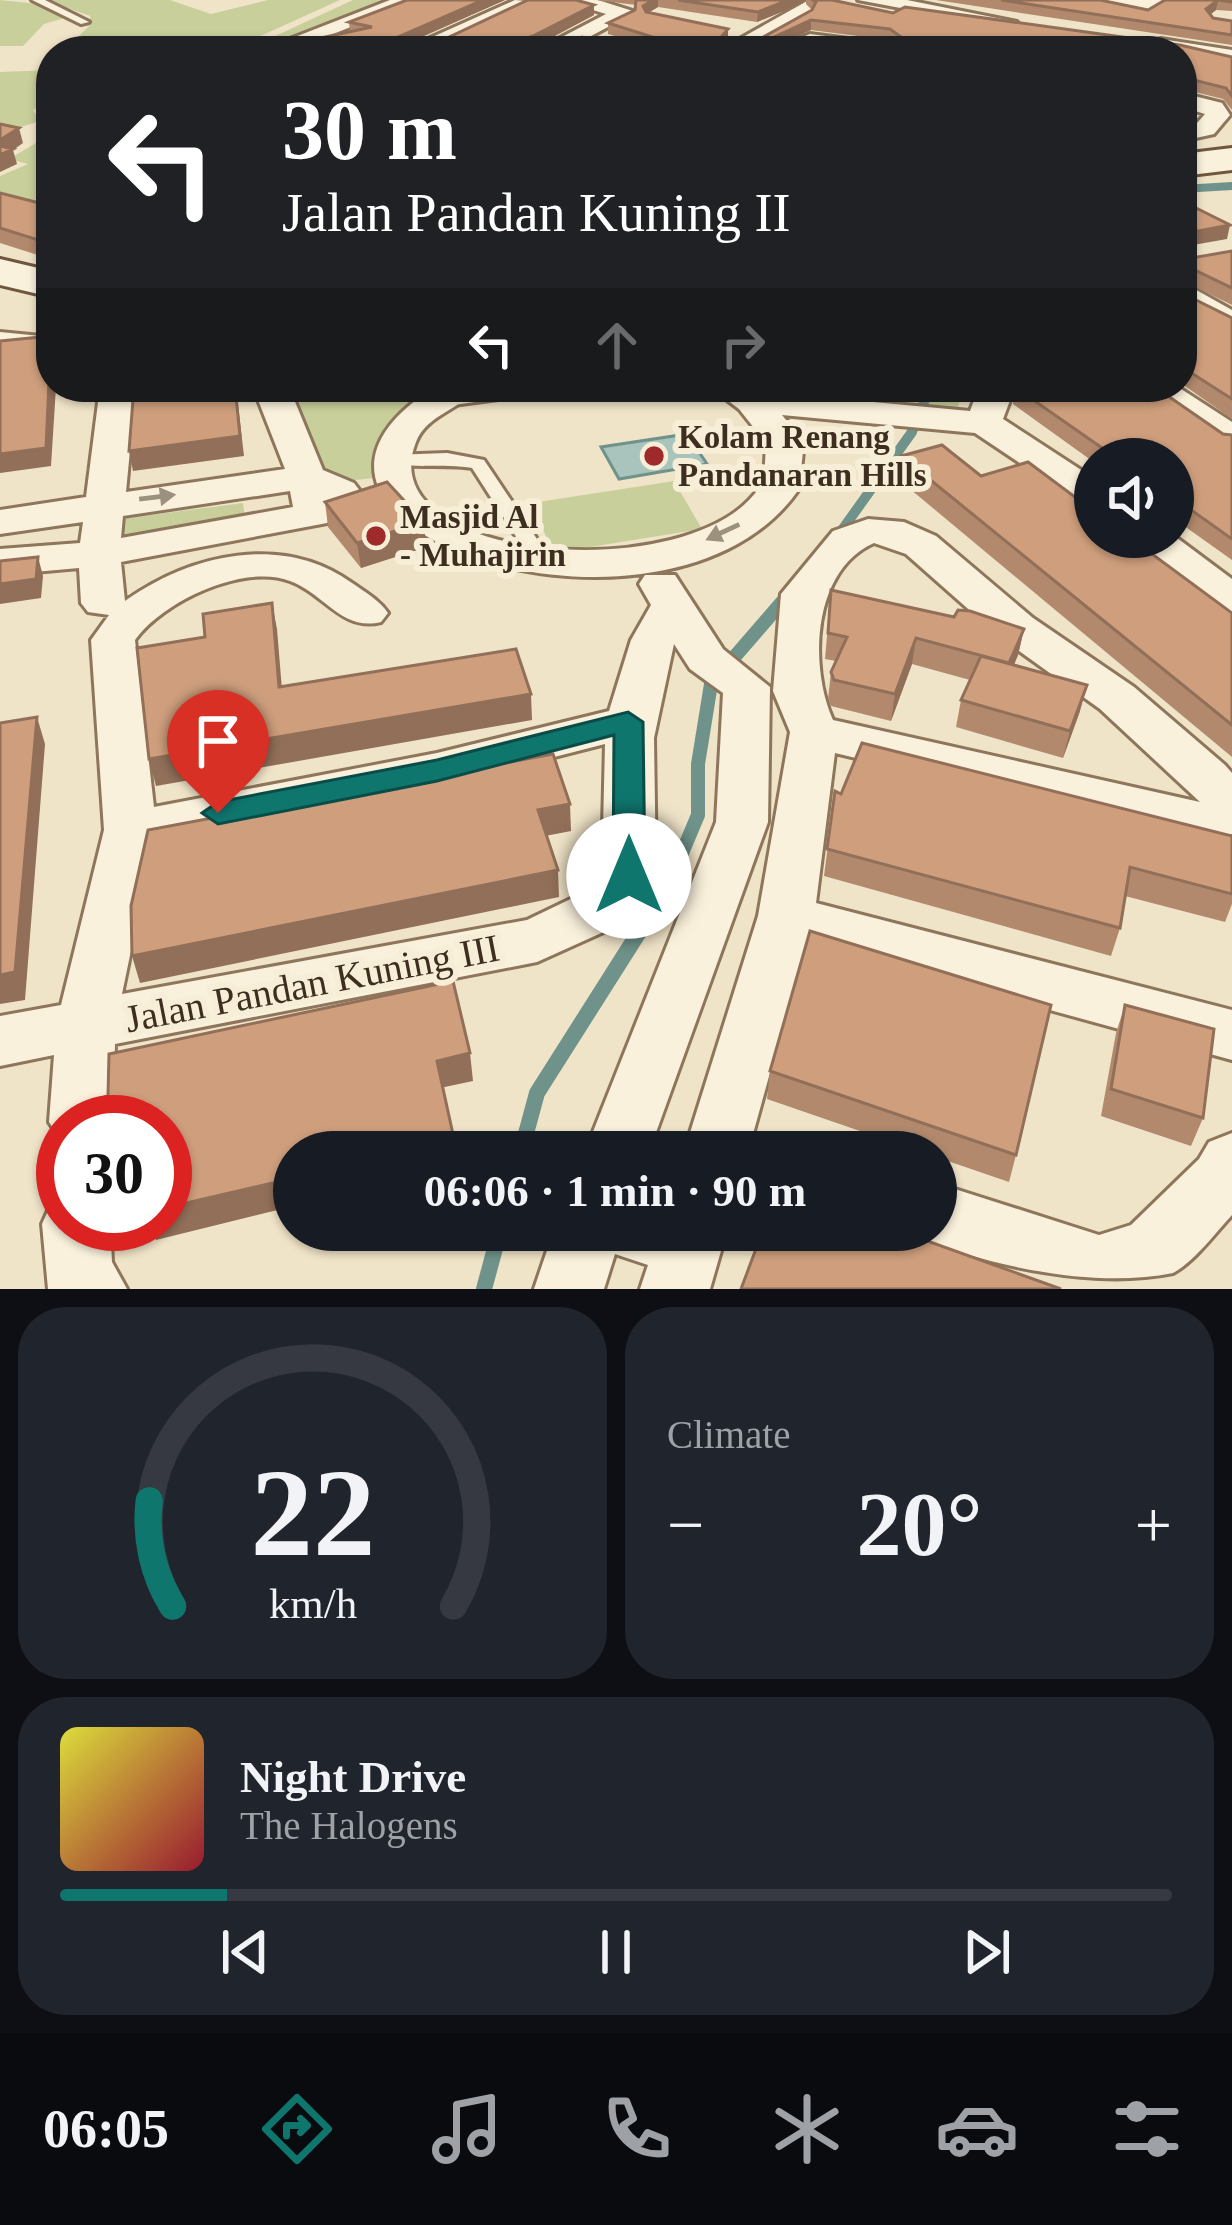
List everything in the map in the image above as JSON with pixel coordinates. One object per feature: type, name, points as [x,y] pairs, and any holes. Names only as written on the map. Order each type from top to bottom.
[{"type":"main road","points":[[1197,163],[1232,159]]},
{"type":"main road","points":[[0,272],[36,280]]},
{"type":"street","points":[[311,36],[409,0]]},
{"type":"street","points":[[446,36],[525,1],[556,0]]},
{"type":"street","points":[[570,0],[626,12],[576,36]]},
{"type":"street","points":[[868,0],[1011,20]]},
{"type":"street","points":[[1083,0],[1147,9],[1153,1]]},
{"type":"street","points":[[763,6],[822,3],[1011,20]]},
{"type":"street","points":[[764,36],[822,3]]},
{"type":"street","points":[[764,36],[822,3]]},
{"type":"street","points":[[718,27],[739,36]]},
{"type":"street","points":[[1197,53],[1232,60]]},
{"type":"street","points":[[1197,57],[1232,60]]},
{"type":"street","points":[[1197,104],[1213,108],[1218,115],[1209,126],[1197,129]]},
{"type":"street","points":[[1197,301],[1232,325]]},
{"type":"street","points":[[104,603],[99,554],[116,402]]},
{"type":"street","points":[[278,402],[320,495]]},
{"type":"street","points":[[434,402],[400,430],[391,470],[412,512],[453,539],[511,558],[579,565],[648,560],[732,532],[780,489],[785,442],[748,402]]},
{"type":"street","points":[[797,402],[966,421],[1074,484]]},
{"type":"street","points":[[966,421],[983,402]]},
{"type":"street","points":[[1177,402],[1232,438]]},
{"type":"street","points":[[0,562],[99,554],[320,495],[391,470]]},
{"type":"street","points":[[0,522],[104,504],[320,495]]},
{"type":"street","points":[[732,1131],[787,916],[814,732],[796,691],[847,540],[868,531],[890,531],[921,545],[1017,628],[1117,698],[1207,777],[1224,796],[1226,812],[1217,820],[1190,820],[814,732]]},
{"type":"street","points":[[1177,558],[1232,600]]},
{"type":"street","points":[[625,1131],[742,822],[727,673],[671,608],[648,560]]},
{"type":"street","points":[[82,1095],[86,1026],[130,830],[113,640],[124,618],[162,593],[266,562],[298,568],[366,614]]},
{"type":"street","name":"Jalan Pandan Kuning III","points":[[0,1041],[537,940],[599,910],[629,876],[628,722],[638,671],[671,608]]},
{"type":"street","points":[[932,615],[1017,628]]},
{"type":"street","points":[[130,830],[437,770],[628,722]]},
{"type":"street","points":[[787,916],[1232,1035]]},
{"type":"street","points":[[957,1222],[1103,1278],[1154,1249],[1222,1180],[1232,1162]]},
{"type":"street","points":[[77,1251],[78,1278],[92,1289]]},
{"type":"street","points":[[569,1289],[581,1251]]},
{"type":"lane","points":[[37,0],[61,7],[84,22]]},
{"type":"lane","points":[[0,337],[36,341]]},
{"type":"lane","points":[[391,470],[447,458],[478,464],[531,545]]},
{"type":"green space","points":[[0,0],[48,5],[68,17],[44,24],[23,46],[0,46]]},
{"type":"green space","points":[[45,0],[170,0],[211,14],[268,0],[340,0],[261,36],[79,36],[91,24],[90,16]]},
{"type":"green space","points":[[353,0],[398,0],[301,36],[275,36]]},
{"type":"green space","points":[[36,71],[36,122],[15,129],[0,126],[0,72]]},
{"type":"green space","points":[[36,143],[36,208],[0,197],[0,176],[28,164],[9,159]]},
{"type":"green space","points":[[287,402],[423,402],[392,431],[383,477],[347,481],[310,467]]},
{"type":"green space","points":[[900,402],[959,402],[958,408]]},
{"type":"green space","points":[[674,481],[702,529],[553,553],[532,503]]},
{"type":"green space","points":[[243,503],[246,526],[103,545],[104,521]]},
{"type":"water","name":"Kolam Renang Pandanaran Hills","points":[[687,434],[707,464],[619,479],[601,447]]},
{"type":"building","points":[[407,0],[483,0],[400,36],[330,36],[372,27],[349,22]]},
{"type":"building","points":[[528,0],[576,0],[594,5],[533,36],[451,36]]},
{"type":"building","points":[[636,0],[653,0],[643,6],[646,12],[728,29],[722,36],[649,36],[608,23],[635,10]]},
{"type":"building","points":[[678,0],[788,0],[758,12]]},
{"type":"building","points":[[813,0],[893,13],[905,7],[1115,36],[900,36],[890,29],[811,20],[765,36],[812,10]]},
{"type":"building","points":[[1001,0],[1100,0],[1148,10],[1165,0],[1218,0],[1206,9],[1213,18],[1232,21],[1232,35]]},
{"type":"building","points":[[1197,49],[1232,57],[1232,96],[1226,88],[1197,81]]},
{"type":"building","points":[[0,124],[19,128],[0,140]]},
{"type":"building","points":[[0,193],[36,202],[36,239],[0,228]]},
{"type":"building","points":[[1197,208],[1230,225],[1197,231]]},
{"type":"building","points":[[1232,251],[1232,288],[1197,271],[1197,257]]},
{"type":"building","points":[[1197,300],[1232,318],[1232,399],[1197,377]]},
{"type":"building","points":[[36,337],[36,402],[48,402],[46,448],[0,454],[0,341]]},
{"type":"building","points":[[133,402],[237,402],[240,436],[129,451]]},
{"type":"building","points":[[1036,402],[1177,402],[1223,434],[1232,435],[1232,539],[1194,512],[1194,438],[1088,438]]},
{"type":"building","points":[[942,445],[981,476],[1028,462],[1074,496],[1074,558],[1157,558],[1232,613],[1232,725],[901,456]]},
{"type":"building","points":[[387,482],[424,522],[357,543],[325,502]]},
{"type":"building","points":[[38,557],[36,579],[0,584],[0,561]]},
{"type":"building","points":[[831,590],[954,617],[958,610],[970,611],[1024,629],[1009,663],[916,638],[895,694],[834,680],[831,672],[847,637],[828,633]]},
{"type":"building","points":[[272,603],[279,687],[516,649],[531,694],[149,759],[137,648],[205,637],[203,614]]},
{"type":"building","points":[[981,656],[1087,685],[1070,731],[961,700]]},
{"type":"building","points":[[37,717],[15,972],[0,975],[0,723]]},
{"type":"building","points":[[862,743],[1232,836],[1232,894],[1130,867],[1120,928],[827,849],[835,791],[841,794]]},
{"type":"building","points":[[553,754],[570,804],[538,810],[558,870],[132,956],[131,906],[148,830]]},
{"type":"building","points":[[810,931],[1051,1005],[1016,1155],[957,1131],[770,1071]]},
{"type":"building","points":[[453,981],[470,1053],[437,1061],[452,1131],[273,1131],[273,1183],[192,1202],[192,1095],[108,1095],[109,1054]]},
{"type":"building","points":[[1125,1005],[1214,1029],[1203,1118],[1111,1089]]},
{"type":"building","points":[[755,1251],[955,1251],[1061,1289],[741,1289]]},
{"type":"waterway","points":[[1197,188],[1232,186]]},
{"type":"waterway","points":[[837,537],[912,432],[924,402]]},
{"type":"waterway","points":[[666,891],[698,815],[698,764],[711,684],[789,594]]},
{"type":"waterway","points":[[527,1131],[537,1093],[667,888]]},
{"type":"waterway","points":[[484,1289],[494,1251]]},
{"type":"place","name":"Kolam Renang Pandanaran Hills","points":[[654,456]]},
{"type":"place","name":"Masjid Al - Muhajirin","points":[[376,536]]},
{"type":"route","points":[[218,813],[437,770],[628,722],[629,876]]}]
